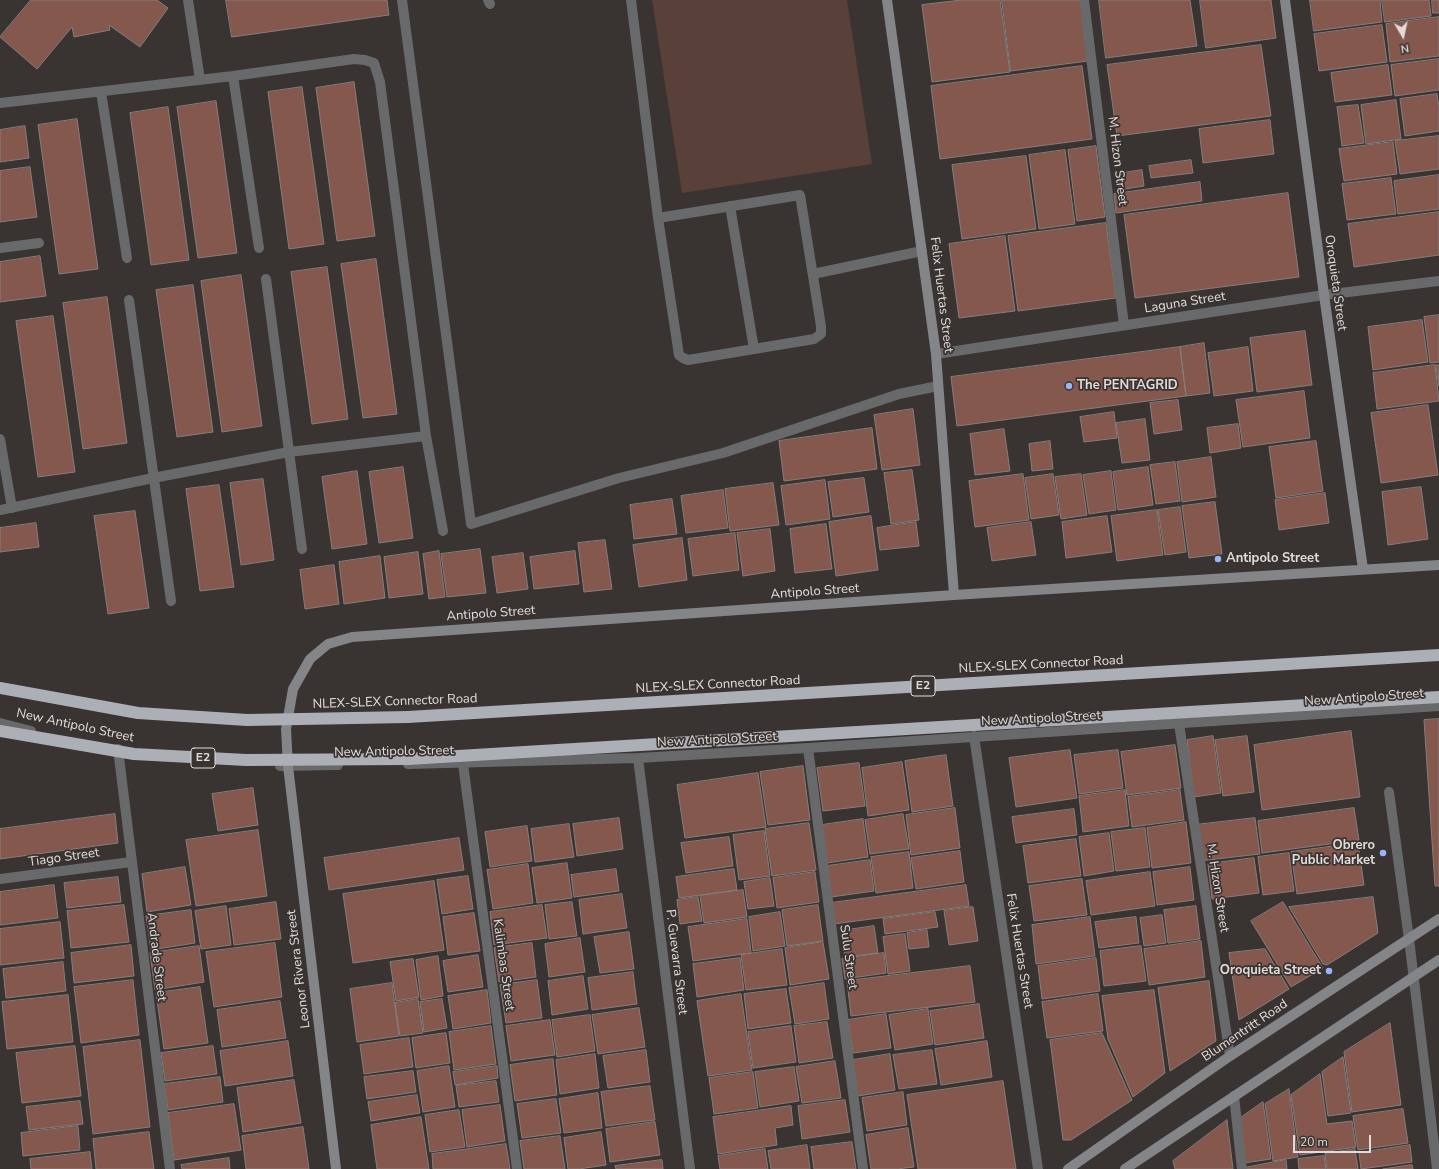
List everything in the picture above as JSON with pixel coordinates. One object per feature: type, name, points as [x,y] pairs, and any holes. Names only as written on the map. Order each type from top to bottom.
[{"type":"highway","name":"NLEX-SLEX Connector Road","points":[[0,688],[138,713],[247,720],[408,717],[1439,655]]},
{"type":"highway","name":"E2","points":[[0,731],[134,754],[246,760],[408,759],[1439,697]]},
{"type":"street","points":[[188,0],[200,80]]},
{"type":"street","points":[[402,0],[471,524],[618,478],[723,453],[899,394],[938,386]]},
{"type":"street","points":[[631,0],[658,218],[679,355],[688,360],[814,339],[820,334],[822,326],[800,195],[658,218]]},
{"type":"street","name":"Felix Huertas Street","points":[[887,0],[936,354],[954,595]]},
{"type":"street","name":"M. Hizon Street","points":[[1084,0],[1124,325]]},
{"type":"street","name":"Oroquieta Street","points":[[1285,0],[1324,295],[1363,569]]},
{"type":"street","points":[[0,103],[233,76],[354,59],[374,63],[380,82],[426,436],[442,531]]},
{"type":"street","points":[[233,76],[259,248]]},
{"type":"street","points":[[101,92],[128,258]]},
{"type":"street","points":[[730,206],[754,349]]},
{"type":"street","points":[[0,248],[39,243]]},
{"type":"street","points":[[813,274],[922,251]]},
{"type":"street","points":[[266,279],[302,548]]},
{"type":"street","name":"Laguna Street","points":[[936,354],[1324,295],[1439,281]]},
{"type":"street","points":[[128,300],[171,601]]},
{"type":"street","points":[[0,510],[153,478],[289,452],[426,436]]},
{"type":"street","points":[[0,439],[12,508]]},
{"type":"street","name":"Antipolo Street","points":[[288,766],[286,730],[293,689],[310,659],[328,644],[352,637],[954,595],[1439,565]]},
{"type":"street","name":"New Antipolo Street","points":[[0,723],[24,730],[118,749],[202,761],[288,766],[463,764],[638,758],[808,748],[1439,706]]},
{"type":"street","name":"M. Hizon Street","points":[[1179,724],[1230,1056]]},
{"type":"street","name":"Felix Huertas Street","points":[[974,736],[1038,1169]]},
{"type":"street","name":"Sulu Street","points":[[808,748],[863,1169]]},
{"type":"street","name":"Andrade Street","points":[[118,749],[170,1169]]},
{"type":"street","name":"P. Guevarra Street","points":[[638,758],[690,1169]]},
{"type":"street","name":"Kalimbas Street","points":[[463,764],[517,1169]]},
{"type":"street","name":"Leonor Rivera Street","points":[[288,766],[336,1169]]},
{"type":"street","points":[[1390,792],[1437,1169]]},
{"type":"street","name":"Tiago Street","points":[[0,879],[131,862]]},
{"type":"street","name":"Blumentritt Road","points":[[1068,1169],[1230,1056],[1439,919]]},
{"type":"street","points":[[1125,1169],[1439,960]]},
{"type":"street","points":[[1234,1096],[1242,1169]]},
{"type":"shaded area","points":[[652,0],[847,0],[872,164],[682,193]]},
{"type":"building","points":[[31,0],[157,0],[168,8],[140,47],[109,25],[110,30],[74,37],[72,27],[37,69],[0,37]]},
{"type":"building","points":[[226,0],[387,0],[389,15],[232,37]]},
{"type":"building","points":[[962,0],[1000,0],[1010,72],[932,82],[922,5]]},
{"type":"building","points":[[1002,0],[1080,0],[1088,61],[1011,71]]},
{"type":"building","points":[[1099,0],[1190,0],[1197,46],[1106,58]]},
{"type":"building","points":[[1200,0],[1271,0],[1276,38],[1206,48]]},
{"type":"building","points":[[1310,0],[1380,0],[1382,22],[1314,31]]},
{"type":"building","points":[[1382,0],[1429,0],[1431,16],[1385,22]]},
{"type":"building","points":[[1432,0],[1439,0],[1439,13],[1433,13]]},
{"type":"building","points":[[1439,17],[1439,56],[1390,62],[1386,24]]},
{"type":"building","points":[[1382,25],[1387,62],[1319,71],[1314,34]]},
{"type":"building","points":[[1261,45],[1271,116],[1117,136],[1107,65]]},
{"type":"building","points":[[1439,59],[1439,90],[1395,96],[1391,65]]},
{"type":"building","points":[[1388,65],[1392,95],[1335,102],[1331,73]]},
{"type":"building","points":[[1082,66],[1092,139],[940,159],[931,86]]},
{"type":"building","points":[[354,82],[375,236],[337,241],[316,88]]},
{"type":"building","points":[[302,87],[324,244],[289,249],[268,92]]},
{"type":"building","points":[[1437,94],[1439,107],[1439,131],[1405,136],[1400,99]]},
{"type":"building","points":[[1396,100],[1401,139],[1366,144],[1361,105]]},
{"type":"building","points":[[216,101],[237,253],[198,258],[177,107]]},
{"type":"building","points":[[1358,105],[1364,143],[1342,146],[1337,107]]},
{"type":"building","points":[[168,107],[189,260],[151,265],[130,113]]},
{"type":"building","points":[[77,119],[98,269],[59,274],[38,125]]},
{"type":"building","points":[[1270,120],[1274,154],[1203,163],[1199,129]]},
{"type":"building","points":[[25,126],[29,158],[0,162],[0,130]]},
{"type":"building","points":[[1439,136],[1439,169],[1400,174],[1395,141]]},
{"type":"building","points":[[1393,142],[1397,174],[1344,181],[1339,149]]},
{"type":"building","points":[[1096,146],[1105,217],[1077,221],[1068,150]]},
{"type":"building","points":[[1065,150],[1075,224],[1039,229],[1029,155]]},
{"type":"building","points":[[1026,156],[1036,229],[962,239],[952,165]]},
{"type":"building","points":[[1191,160],[1193,173],[1151,178],[1149,166]]},
{"type":"building","points":[[30,167],[37,217],[0,222],[0,171]]},
{"type":"building","points":[[1142,170],[1144,186],[1119,190],[1117,174]]},
{"type":"building","points":[[1439,175],[1439,209],[1398,214],[1394,181]]},
{"type":"building","points":[[1391,178],[1396,214],[1347,220],[1342,184]]},
{"type":"building","points":[[1200,182],[1202,201],[1116,213],[1114,194]]},
{"type":"building","points":[[1288,193],[1299,277],[1135,298],[1124,215]]},
{"type":"building","points":[[1439,212],[1439,255],[1354,267],[1348,224]]},
{"type":"building","points":[[1106,223],[1116,298],[1018,311],[1008,236]]},
{"type":"building","points":[[1005,236],[1015,311],[959,318],[949,244]]},
{"type":"building","points":[[40,256],[46,296],[0,302],[0,262]]},
{"type":"building","points":[[376,259],[397,414],[363,418],[341,264]]},
{"type":"building","points":[[327,267],[348,419],[312,424],[291,272]]},
{"type":"building","points":[[241,275],[262,426],[222,432],[201,281]]},
{"type":"building","points":[[193,285],[213,432],[177,437],[156,290]]},
{"type":"building","points":[[107,297],[127,443],[83,449],[63,303]]},
{"type":"building","points":[[1439,315],[1439,362],[1430,363],[1424,317]]},
{"type":"building","points":[[53,316],[75,472],[38,477],[16,321]]},
{"type":"building","points":[[1422,320],[1428,362],[1373,370],[1368,327]]},
{"type":"building","points":[[1305,331],[1312,385],[1257,392],[1250,338]]},
{"type":"building","points":[[1204,343],[1210,393],[1186,396],[1180,347]]},
{"type":"building","name":"The PENTAGRID","points":[[1180,347],[1186,396],[957,426],[951,377]]},
{"type":"building","points":[[1248,347],[1253,391],[1214,396],[1208,353]]},
{"type":"building","points":[[1435,365],[1439,401],[1377,409],[1373,373]]},
{"type":"building","points":[[1436,365],[1439,365],[1439,386]]},
{"type":"building","points":[[1304,391],[1310,438],[1243,447],[1236,400]]},
{"type":"building","points":[[1178,400],[1182,430],[1154,434],[1150,403]]},
{"type":"building","points":[[1428,405],[1438,475],[1381,483],[1371,413]]},
{"type":"building","points":[[913,409],[920,465],[882,470],[874,415]]},
{"type":"building","points":[[1114,412],[1117,438],[1084,442],[1080,417]]},
{"type":"building","points":[[1145,419],[1150,460],[1122,463],[1116,423]]},
{"type":"building","points":[[1238,424],[1241,448],[1210,453],[1207,428]]},
{"type":"building","points":[[872,428],[877,469],[784,481],[779,441]]},
{"type":"building","points":[[1004,429],[1010,471],[975,475],[970,434]]},
{"type":"building","points":[[1050,441],[1053,469],[1032,471],[1029,444]]},
{"type":"building","points":[[1316,441],[1323,491],[1276,498],[1269,447]]},
{"type":"building","points":[[1211,457],[1216,497],[1182,502],[1177,462]]},
{"type":"building","points":[[1175,462],[1180,501],[1156,504],[1150,465]]},
{"type":"building","points":[[403,467],[413,538],[379,543],[369,472]]},
{"type":"building","points":[[1148,467],[1153,505],[1118,510],[1113,472]]},
{"type":"building","points":[[912,470],[919,520],[891,524],[884,473]]},
{"type":"building","points":[[357,471],[367,544],[332,549],[322,477]]},
{"type":"building","points":[[1111,471],[1116,510],[1089,514],[1083,475]]},
{"type":"building","points":[[1023,474],[1029,520],[975,527],[969,481]]},
{"type":"building","points":[[1053,474],[1059,515],[1031,519],[1025,478]]},
{"type":"building","points":[[1081,474],[1087,515],[1061,519],[1055,477]]},
{"type":"building","points":[[864,478],[869,512],[833,517],[828,482]]},
{"type":"building","points":[[263,479],[274,560],[241,565],[230,483]]},
{"type":"building","points":[[825,480],[830,519],[786,525],[781,486]]},
{"type":"building","points":[[773,483],[779,525],[730,531],[725,489]]},
{"type":"building","points":[[219,485],[234,587],[200,591],[186,489]]},
{"type":"building","points":[[1421,487],[1428,539],[1388,545],[1382,492]]},
{"type":"building","points":[[723,490],[728,528],[686,533],[681,496]]},
{"type":"building","points":[[1325,493],[1329,523],[1279,530],[1275,500]]},
{"type":"building","points":[[672,499],[677,534],[634,539],[630,505]]},
{"type":"building","points":[[1215,502],[1222,554],[1189,558],[1182,506]]},
{"type":"building","points":[[1180,507],[1186,552],[1165,555],[1158,510]]},
{"type":"building","points":[[1157,510],[1163,555],[1117,561],[1111,516]]},
{"type":"building","points":[[135,511],[149,608],[108,614],[94,516]]},
{"type":"building","points":[[871,516],[878,570],[836,576],[829,522]]},
{"type":"building","points":[[1107,516],[1112,552],[1066,558],[1062,522]]},
{"type":"building","points":[[916,522],[919,546],[880,550],[877,528]]},
{"type":"building","points":[[1031,522],[1036,555],[992,561],[987,528]]},
{"type":"building","points":[[36,523],[39,547],[0,552],[0,528]]},
{"type":"building","points":[[826,524],[832,569],[795,573],[790,529]]},
{"type":"building","points":[[770,529],[775,571],[743,576],[737,533]]},
{"type":"building","points":[[735,533],[739,570],[693,576],[688,539]]},
{"type":"building","points":[[682,538],[687,580],[639,587],[633,545]]},
{"type":"building","points":[[605,540],[612,589],[584,592],[578,543]]},
{"type":"building","points":[[480,549],[486,593],[447,597],[441,554]]},
{"type":"building","points":[[439,551],[445,597],[429,599],[423,554]]},
{"type":"building","points":[[575,551],[579,584],[534,589],[530,557]]},
{"type":"building","points":[[418,552],[423,594],[389,598],[384,557]]},
{"type":"building","points":[[523,553],[528,589],[497,593],[492,557]]},
{"type":"building","points":[[380,556],[385,598],[344,604],[339,562]]},
{"type":"building","points":[[334,565],[339,604],[305,609],[300,570]]},
{"type":"building","points":[[1439,719],[1439,886],[1435,886],[1424,720]]},
{"type":"building","points":[[1351,731],[1360,797],[1262,810],[1254,745]]},
{"type":"building","points":[[1213,736],[1221,793],[1194,797],[1187,740]]},
{"type":"building","points":[[1247,736],[1254,792],[1223,796],[1215,740]]},
{"type":"building","points":[[1175,745],[1181,788],[1127,795],[1121,752]]},
{"type":"building","points":[[1070,750],[1077,798],[1016,807],[1009,758]]},
{"type":"building","points":[[1118,750],[1123,788],[1079,794],[1074,755]]},
{"type":"building","points":[[946,755],[953,806],[912,812],[905,761]]},
{"type":"building","points":[[902,762],[909,810],[868,816],[862,768]]},
{"type":"building","points":[[859,763],[865,806],[823,811],[817,768]]},
{"type":"building","points":[[803,766],[810,820],[768,825],[760,772]]},
{"type":"building","points":[[758,773],[766,827],[685,838],[677,785]]},
{"type":"building","points":[[253,788],[258,825],[218,831],[212,794]]},
{"type":"building","points":[[1125,790],[1129,826],[1083,832],[1079,796]]},
{"type":"building","points":[[1180,790],[1184,820],[1132,827],[1128,797]]},
{"type":"building","points":[[955,808],[960,848],[911,855],[906,815]]},
{"type":"building","points":[[1354,808],[1359,840],[1262,853],[1258,821]]},
{"type":"building","points":[[1074,809],[1077,835],[1016,843],[1012,817]]},
{"type":"building","points":[[115,814],[118,843],[0,859],[0,829]]},
{"type":"building","points":[[903,814],[909,849],[870,854],[865,820]]},
{"type":"building","points":[[619,818],[623,849],[577,856],[573,824]]},
{"type":"building","points":[[1255,818],[1260,854],[1199,861],[1195,825]]},
{"type":"building","points":[[863,819],[868,857],[827,863],[822,825]]},
{"type":"building","points":[[1186,822],[1191,863],[1152,868],[1147,828]]},
{"type":"building","points":[[809,823],[816,870],[772,876],[765,829]]},
{"type":"building","points":[[569,824],[574,857],[535,862],[531,829]]},
{"type":"building","points":[[527,826],[532,861],[490,867],[485,832]]},
{"type":"building","points":[[1145,828],[1150,867],[1116,871],[1111,832]]},
{"type":"building","points":[[258,830],[267,896],[196,906],[186,840]]},
{"type":"building","points":[[764,831],[770,876],[739,880],[733,835]]},
{"type":"building","points":[[1109,833],[1114,871],[1084,876],[1079,837]]},
{"type":"building","points":[[729,837],[733,866],[686,873],[681,843]]},
{"type":"building","points":[[459,838],[464,870],[329,890],[324,858]]},
{"type":"building","points":[[1076,839],[1081,876],[1028,883],[1023,846]]},
{"type":"building","points":[[1358,843],[1364,885],[1297,894],[1291,852]]},
{"type":"building","points":[[960,851],[964,882],[916,889],[911,858]]},
{"type":"building","points":[[909,852],[913,888],[876,893],[871,857]]},
{"type":"building","points":[[1289,853],[1294,891],[1263,895],[1258,857]]},
{"type":"building","points":[[1254,858],[1259,893],[1212,899],[1208,864]]},
{"type":"building","points":[[870,860],[874,891],[831,897],[827,866]]},
{"type":"building","points":[[567,863],[572,898],[537,903],[532,868]]},
{"type":"building","points":[[528,864],[533,903],[493,909],[487,870]]},
{"type":"building","points":[[185,867],[191,905],[147,912],[142,874]]},
{"type":"building","points":[[1190,867],[1194,900],[1157,905],[1153,872]]},
{"type":"building","points":[[616,869],[619,891],[574,897],[571,875]]},
{"type":"building","points":[[734,869],[737,890],[679,898],[676,877]]},
{"type":"building","points":[[815,872],[819,902],[777,908],[773,878]]},
{"type":"building","points":[[1150,872],[1155,906],[1091,915],[1086,881]]},
{"type":"building","points":[[468,876],[473,909],[442,914],[437,880]]},
{"type":"building","points":[[118,877],[121,902],[67,908],[64,883]]},
{"type":"building","points":[[770,878],[774,906],[748,909],[744,882]]},
{"type":"building","points":[[1082,879],[1087,915],[1034,921],[1029,886]]},
{"type":"building","points":[[434,881],[444,950],[353,963],[343,894]]},
{"type":"building","points":[[54,885],[58,918],[0,925],[0,892]]},
{"type":"building","points":[[966,885],[969,906],[834,924],[831,903]]},
{"type":"building","points":[[743,890],[747,917],[704,923],[700,896]]},
{"type":"building","points":[[622,894],[627,928],[583,934],[579,900]]},
{"type":"building","points":[[698,897],[702,921],[680,924],[677,900]]},
{"type":"building","points":[[1373,897],[1378,933],[1327,965],[1323,964],[1289,907]]},
{"type":"building","points":[[276,902],[281,939],[234,945],[229,909]]},
{"type":"building","points":[[572,902],[577,936],[549,939],[545,905]]},
{"type":"building","points":[[1283,902],[1323,968],[1291,987],[1251,921]]},
{"type":"building","points":[[124,905],[129,942],[71,948],[67,911]]},
{"type":"building","points":[[542,905],[547,938],[494,945],[490,912]]},
{"type":"building","points":[[818,905],[823,941],[787,946],[782,910]]},
{"type":"building","points":[[226,906],[231,945],[201,949],[195,911]]},
{"type":"building","points":[[1196,906],[1200,939],[1168,943],[1164,910]]},
{"type":"building","points":[[973,907],[978,941],[949,945],[944,911]]},
{"type":"building","points":[[191,910],[195,943],[151,950],[146,916]]},
{"type":"building","points":[[780,912],[785,946],[753,951],[749,917]]},
{"type":"building","points":[[935,912],[938,927],[885,934],[883,919]]},
{"type":"building","points":[[474,913],[480,951],[448,955],[443,917]]},
{"type":"building","points":[[1162,915],[1166,943],[1144,946],[1140,918]]},
{"type":"building","points":[[1090,917],[1095,956],[1036,964],[1032,925]]},
{"type":"building","points":[[1136,917],[1139,943],[1099,948],[1095,922]]},
{"type":"building","points":[[747,919],[751,953],[693,961],[688,927]]},
{"type":"building","points":[[60,922],[64,958],[0,965],[0,929]]},
{"type":"building","points":[[874,926],[878,953],[845,957],[841,931]]},
{"type":"building","points":[[927,930],[929,947],[909,949],[907,933]]},
{"type":"building","points":[[629,932],[634,969],[600,973],[594,937]]},
{"type":"building","points":[[905,934],[910,971],[888,974],[883,937]]},
{"type":"building","points":[[580,938],[585,972],[549,977],[545,944]]},
{"type":"building","points":[[1201,941],[1205,977],[1149,985],[1144,949]]},
{"type":"building","points":[[823,942],[829,979],[790,985],[785,948]]},
{"type":"building","points":[[275,943],[282,997],[214,1007],[206,952]]},
{"type":"building","points":[[532,943],[536,977],[499,982],[494,948]]},
{"type":"building","points":[[131,945],[134,976],[74,983],[71,953]]},
{"type":"building","points":[[199,946],[204,982],[155,990],[150,953]]},
{"type":"building","points":[[1141,946],[1146,981],[1104,986],[1100,951]]},
{"type":"building","points":[[782,949],[787,985],[746,990],[741,955]]},
{"type":"building","points":[[1265,949],[1289,989],[1239,1020],[1229,953]]},
{"type":"building","points":[[884,953],[886,973],[845,979],[842,959]]},
{"type":"building","points":[[478,955],[483,987],[448,992],[443,961]]},
{"type":"building","points":[[438,956],[443,996],[421,1000],[416,960]]},
{"type":"building","points":[[740,958],[744,990],[697,997],[693,964]]},
{"type":"building","points":[[1096,958],[1100,991],[1042,999],[1038,966]]},
{"type":"building","points":[[413,959],[419,997],[396,1001],[390,962]]},
{"type":"building","points":[[63,962],[66,991],[6,998],[3,969]]},
{"type":"building","points":[[970,966],[975,1002],[851,1016],[847,981]]},
{"type":"building","points":[[633,972],[637,1004],[592,1010],[588,978]]},
{"type":"building","points":[[583,976],[588,1009],[552,1015],[548,981]]},
{"type":"building","points":[[133,980],[139,1035],[81,1043],[74,987]]},
{"type":"building","points":[[537,980],[542,1018],[506,1023],[500,985]]},
{"type":"building","points":[[1209,981],[1216,1041],[1170,1071],[1158,988]]},
{"type":"building","points":[[392,983],[399,1036],[357,1042],[350,989]]},
{"type":"building","points":[[824,983],[829,1019],[795,1024],[789,988]]},
{"type":"building","points":[[200,987],[208,1043],[164,1049],[156,993]]},
{"type":"building","points":[[786,989],[791,1023],[748,1029],[744,994]]},
{"type":"building","points":[[487,990],[491,1023],[453,1029],[448,996]]},
{"type":"building","points":[[1154,990],[1165,1073],[1133,1097],[1108,1039],[1102,996]]},
{"type":"building","points":[[741,994],[752,1070],[708,1076],[697,1001]]},
{"type":"building","points":[[1098,994],[1103,1031],[1047,1038],[1042,1002]]},
{"type":"building","points":[[68,995],[73,1042],[7,1049],[2,1002]]},
{"type":"building","points":[[418,999],[423,1033],[400,1036],[395,1003]]},
{"type":"building","points":[[442,999],[447,1028],[424,1032],[420,1002]]},
{"type":"building","points":[[280,1001],[286,1038],[222,1047],[217,1010]]},
{"type":"building","points":[[979,1004],[984,1038],[935,1045],[930,1011]]},
{"type":"building","points":[[639,1008],[645,1047],[598,1054],[592,1015]]},
{"type":"building","points":[[928,1009],[933,1044],[895,1050],[889,1015]]},
{"type":"building","points":[[886,1014],[891,1048],[853,1053],[848,1020]]},
{"type":"building","points":[[590,1015],[595,1051],[557,1057],[552,1020]]},
{"type":"building","points":[[550,1020],[555,1055],[511,1061],[506,1026]]},
{"type":"building","points":[[827,1022],[833,1058],[799,1063],[794,1026]]},
{"type":"building","points":[[1390,1023],[1401,1105],[1352,1112],[1344,1052]]},
{"type":"building","points":[[491,1026],[496,1064],[454,1070],[449,1032]]},
{"type":"building","points":[[791,1026],[796,1062],[753,1068],[748,1032]]},
{"type":"building","points":[[446,1033],[450,1063],[416,1068],[412,1038]]},
{"type":"building","points":[[1102,1033],[1132,1100],[1071,1140],[1063,1140],[1050,1040]]},
{"type":"building","points":[[409,1038],[413,1067],[364,1074],[360,1045]]},
{"type":"building","points":[[140,1040],[150,1127],[93,1134],[83,1047]]},
{"type":"building","points":[[288,1041],[293,1076],[225,1086],[220,1051]]},
{"type":"building","points":[[987,1041],[992,1077],[941,1085],[935,1049]]},
{"type":"building","points":[[75,1046],[81,1096],[22,1103],[16,1053]]},
{"type":"building","points":[[213,1046],[217,1074],[165,1081],[161,1053]]},
{"type":"building","points":[[646,1050],[650,1082],[608,1088],[603,1056]]},
{"type":"building","points":[[932,1050],[937,1084],[899,1089],[893,1055]]},
{"type":"building","points":[[595,1054],[599,1088],[560,1094],[556,1060]]},
{"type":"building","points":[[890,1054],[895,1090],[858,1096],[853,1060]]},
{"type":"building","points":[[1343,1057],[1351,1113],[1328,1116],[1322,1072]]},
{"type":"building","points":[[553,1059],[557,1095],[515,1101],[510,1065]]},
{"type":"building","points":[[835,1061],[841,1098],[802,1103],[796,1067]]},
{"type":"building","points":[[449,1066],[455,1107],[423,1112],[417,1071]]},
{"type":"building","points":[[497,1066],[498,1078],[455,1085],[453,1072]]},
{"type":"building","points":[[794,1067],[799,1101],[760,1107],[755,1072]]},
{"type":"building","points":[[413,1071],[416,1092],[367,1099],[364,1077]]},
{"type":"building","points":[[753,1072],[758,1108],[714,1114],[709,1078]]},
{"type":"building","points":[[1320,1074],[1327,1124],[1352,1121],[1356,1147],[1300,1155],[1291,1095]]},
{"type":"building","points":[[220,1077],[223,1102],[168,1110],[164,1084]]},
{"type":"building","points":[[294,1080],[301,1123],[243,1132],[237,1088]]},
{"type":"building","points":[[496,1081],[499,1102],[459,1107],[456,1086]]},
{"type":"building","points":[[1003,1081],[1016,1169],[918,1169],[907,1095]]},
{"type":"building","points":[[650,1086],[655,1120],[606,1126],[601,1092]]},
{"type":"building","points":[[1289,1089],[1298,1157],[1273,1161],[1265,1104]]},
{"type":"building","points":[[903,1092],[907,1125],[867,1131],[862,1098]]},
{"type":"building","points":[[598,1093],[602,1128],[564,1133],[559,1099]]},
{"type":"building","points":[[417,1095],[420,1113],[371,1121],[368,1102]]},
{"type":"building","points":[[556,1099],[561,1133],[522,1138],[517,1104]]},
{"type":"building","points":[[845,1100],[850,1132],[802,1139],[798,1106]]},
{"type":"building","points":[[80,1101],[83,1124],[29,1130],[26,1107]]},
{"type":"building","points":[[1263,1102],[1271,1159],[1244,1163],[1239,1119]]},
{"type":"building","points":[[234,1104],[241,1150],[174,1160],[168,1113]]},
{"type":"building","points":[[500,1105],[505,1141],[467,1147],[462,1110]]},
{"type":"building","points":[[791,1106],[793,1125],[775,1128],[777,1145],[718,1154],[713,1117]]},
{"type":"building","points":[[1403,1109],[1408,1143],[1358,1150],[1353,1116]]},
{"type":"building","points":[[459,1110],[465,1147],[430,1152],[425,1115]]},
{"type":"building","points":[[421,1117],[429,1169],[377,1169],[371,1125]]},
{"type":"building","points":[[1227,1120],[1233,1169],[1175,1169],[1173,1161]]},
{"type":"building","points":[[655,1122],[660,1155],[610,1162],[606,1129]]},
{"type":"building","points":[[78,1126],[80,1150],[23,1156],[21,1133]]},
{"type":"building","points":[[303,1127],[309,1169],[246,1169],[242,1136]]},
{"type":"building","points":[[908,1128],[914,1167],[897,1169],[871,1169],[866,1135]]},
{"type":"building","points":[[149,1132],[154,1169],[96,1169],[93,1139]]},
{"type":"building","points":[[601,1132],[606,1165],[568,1169],[564,1138]]},
{"type":"building","points":[[560,1136],[565,1169],[524,1169],[520,1141]]},
{"type":"building","points":[[852,1142],[856,1169],[814,1169],[811,1147]]},
{"type":"building","points":[[506,1144],[510,1169],[433,1169],[432,1154]]},
{"type":"building","points":[[807,1145],[810,1169],[771,1169],[768,1151]]},
{"type":"building","points":[[1410,1145],[1412,1162],[1361,1169],[1359,1153]]},
{"type":"building","points":[[765,1149],[768,1169],[720,1169],[718,1156]]},
{"type":"building","points":[[1355,1149],[1358,1169],[1327,1169],[1325,1154]]},
{"type":"building","points":[[90,1152],[92,1169],[31,1169],[30,1159]]},
{"type":"building","points":[[1324,1156],[1326,1169],[1299,1169],[1298,1159]]},
{"type":"building","points":[[229,1158],[230,1169],[182,1169],[181,1165]]},
{"type":"building","points":[[662,1160],[663,1169],[616,1169],[615,1166]]},
{"type":"building","points":[[1286,1160],[1287,1169],[1244,1169],[1244,1168]]},
{"type":"building","points":[[1412,1165],[1413,1169],[1383,1169]]},
{"type":"place","name":"The PENTAGRID","points":[[1069,386]]},
{"type":"place","name":"Antipolo Street","points":[[1218,559]]},
{"type":"place","name":"Obrero Public Market","points":[[1383,853]]},
{"type":"place","name":"Oroquieta Street","points":[[1329,971]]}]
